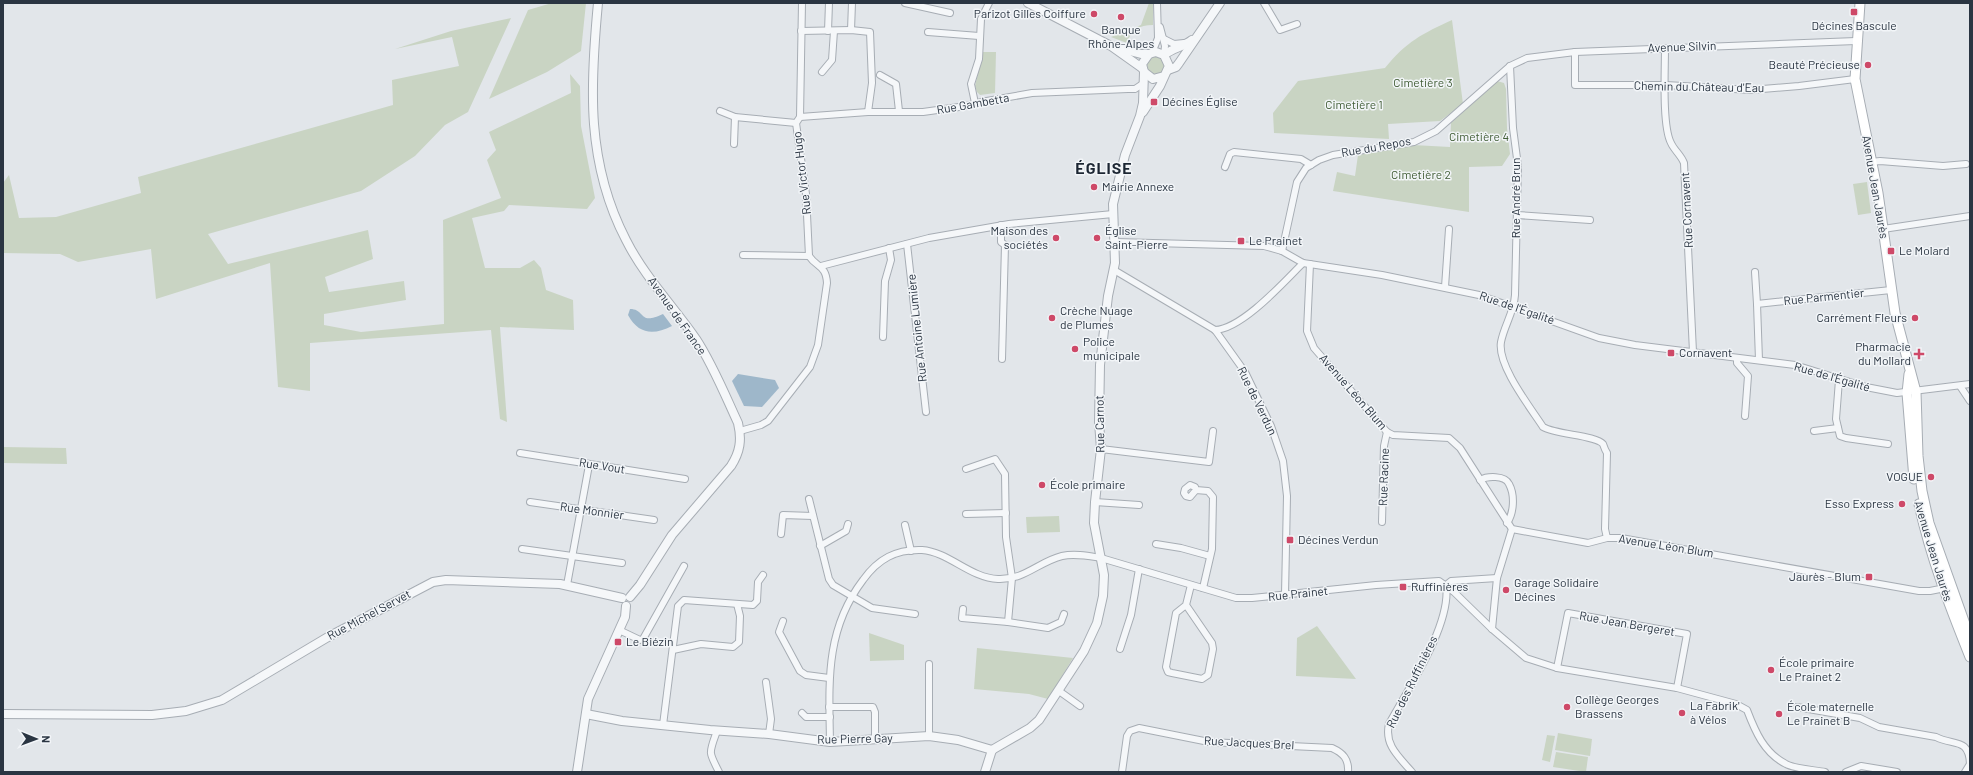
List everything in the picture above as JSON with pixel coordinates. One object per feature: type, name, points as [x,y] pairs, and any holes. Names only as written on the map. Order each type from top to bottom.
[{"type":"main road","name":"Avenue Jean Jaurès","points":[[1860,3],[1856,41],[1855,79],[1883,229],[1891,290],[1909,369],[1912,392],[1911,456],[1916,491],[1923,524],[1947,587],[1970,657]]},
{"type":"main road","name":"Avenue Jean Jaurès","points":[[1947,587],[1970,638]]},
{"type":"street","name":"Avenue de France","points":[[577,772],[586,714],[594,684],[625,617],[626,600],[640,585],[672,535],[731,466],[740,447],[740,431],[712,369],[696,340],[636,259],[623,235],[610,204],[597,158],[593,124],[594,52],[598,3]]},
{"type":"street","name":"Rue Victor Hugo","points":[[802,3],[800,117],[796,124],[806,194],[809,256]]},
{"type":"street","points":[[822,72],[832,60],[829,3]]},
{"type":"street","points":[[851,30],[852,3]]},
{"type":"street","points":[[905,3],[950,13]]},
{"type":"street","points":[[975,103],[971,84],[979,59],[981,19],[989,3]]},
{"type":"street","points":[[1028,3],[1111,46],[1153,79],[1176,67],[1193,40],[1220,3]]},
{"type":"street","points":[[1140,116],[1144,83],[1143,60],[1158,41],[1157,3]]},
{"type":"street","points":[[1264,3],[1280,30],[1297,24]]},
{"type":"street","points":[[1140,116],[1166,73],[1168,61],[1164,55],[1164,39],[1158,21]]},
{"type":"street","points":[[801,31],[868,31],[872,36],[872,83],[868,112]]},
{"type":"street","points":[[928,32],[980,36]]},
{"type":"street","points":[[1164,39],[1174,44],[1193,40]]},
{"type":"street","points":[[1111,46],[1141,54],[1150,53],[1164,55],[1170,50],[1184,46],[1193,40]]},
{"type":"street","name":"Avenue Silvin","points":[[1510,66],[1527,58],[1575,52],[1856,41]]},
{"type":"street","name":"Rue Cornavent","points":[[1665,48],[1665,122],[1670,143],[1682,158],[1684,163],[1693,352]]},
{"type":"street","name":"Chemin du Château d'Eau","points":[[1575,52],[1575,85],[1666,85],[1751,90],[1855,79]]},
{"type":"street","name":"Rue du Repos","points":[[1282,251],[1297,182],[1306,168],[1333,155],[1414,142],[1436,131],[1510,66]]},
{"type":"street","name":"Rue André Brun","points":[[1510,66],[1513,128],[1518,166],[1517,215],[1514,306],[1501,342],[1501,354],[1505,366],[1543,427],[1551,432],[1596,440],[1602,444],[1607,453],[1605,529],[1607,538]]},
{"type":"street","points":[[880,75],[896,84],[899,111]]},
{"type":"street","name":"Rue Gambetta","points":[[800,117],[868,112],[922,112],[966,106],[975,103],[1032,93],[1128,90],[1135,89],[1144,83]]},
{"type":"street","points":[[720,111],[735,117],[796,124]]},
{"type":"street","name":"Rue Carnot","points":[[992,750],[1030,728],[1040,720],[1084,651],[1097,623],[1103,596],[1104,575],[1094,523],[1094,502],[1101,449],[1099,377],[1108,296],[1114,270],[1116,242],[1113,214],[1123,161],[1140,116]]},
{"type":"street","points":[[734,144],[735,117]]},
{"type":"street","points":[[1225,167],[1230,154],[1234,152],[1301,159],[1311,165]]},
{"type":"street","points":[[1871,162],[1880,161],[1943,166],[1966,164]]},
{"type":"street","points":[[821,266],[907,244],[1000,225],[1113,214]]},
{"type":"street","points":[[1517,215],[1590,220]]},
{"type":"street","points":[[1883,229],[1970,216]]},
{"type":"street","points":[[1000,225],[1001,242],[1005,245],[1002,359]]},
{"type":"street","points":[[1445,287],[1449,229]]},
{"type":"street","name":"Rue de l'Égalité","points":[[1116,242],[1241,244],[1264,246],[1282,251],[1306,264],[1445,287],[1479,295],[1514,306],[1600,338],[1636,345],[1795,365],[1839,380],[1897,393],[1970,384]]},
{"type":"street","name":"Rue Antoine Lumière","points":[[907,244],[926,412]]},
{"type":"street","points":[[883,338],[885,281],[891,260],[890,248]]},
{"type":"street","points":[[740,431],[761,425],[768,421],[810,367],[818,345],[827,282],[827,274],[821,266],[809,256],[743,255]]},
{"type":"street","points":[[1214,330],[1222,329],[1252,311],[1306,264]]},
{"type":"street","name":"Avenue Léon Blum","points":[[1306,264],[1307,331],[1314,348],[1387,432],[1393,435],[1449,438],[1460,448],[1512,529],[1588,543],[1607,538],[1621,538],[1919,591],[1930,591],[1947,587]]},
{"type":"street","name":"Rue de Verdun","points":[[1114,270],[1214,330],[1245,372],[1271,426],[1283,461],[1287,496],[1285,595]]},
{"type":"street","points":[[1756,272],[1759,360]]},
{"type":"street","name":"Rue Parmentier","points":[[1757,304],[1891,290]]},
{"type":"street","points":[[1738,358],[1737,363],[1748,376],[1745,416]]},
{"type":"street","points":[[1839,380],[1836,419],[1840,436],[1888,444]]},
{"type":"street","points":[[1960,386],[1970,401]]},
{"type":"street","points":[[1814,431],[1838,428]]},
{"type":"street","points":[[1101,449],[1209,462],[1213,431]]},
{"type":"street","name":"Rue Racine","points":[[1382,522],[1384,446],[1387,432]]},
{"type":"street","name":"Rue Vout","points":[[520,453],[685,479]]},
{"type":"street","points":[[966,468],[995,459],[1005,474],[1006,537],[1012,578],[1008,622]]},
{"type":"street","points":[[567,585],[589,464]]},
{"type":"street","points":[[1480,480],[1489,476],[1506,480],[1509,483],[1513,503],[1512,512],[1507,523]]},
{"type":"street","points":[[1196,490],[1208,491],[1213,497],[1212,549],[1203,588]]},
{"type":"street","points":[[809,499],[829,579],[833,585],[872,608],[915,614]]},
{"type":"street","name":"Rue Monnier","points":[[530,502],[654,520]]},
{"type":"street","points":[[1094,502],[1139,504]]},
{"type":"street","points":[[966,514],[1006,513]]},
{"type":"street","points":[[781,534],[783,515],[813,516]]},
{"type":"street","points":[[820,546],[846,531],[848,524]]},
{"type":"street","points":[[905,525],[911,551]]},
{"type":"street","points":[[1492,629],[1497,578],[1512,529]]},
{"type":"street","points":[[1156,544],[1181,548],[1210,556]]},
{"type":"street","points":[[522,549],[622,563]]},
{"type":"street","name":"Rue Prainet","points":[[830,742],[830,678],[834,636],[851,596],[870,570],[885,557],[899,551],[923,550],[947,557],[980,575],[996,579],[1020,577],[1061,556],[1082,555],[1101,558],[1236,598],[1252,598],[1376,585],[1439,581],[1446,585],[1451,580],[1497,578]]},
{"type":"street","points":[[619,630],[640,640],[643,639],[684,566]]},
{"type":"street","points":[[1120,649],[1131,615],[1139,569]]},
{"type":"street","points":[[662,725],[678,606],[684,600],[753,605],[757,601],[758,582],[763,575]]},
{"type":"street","name":"Rue Michel Servet","points":[[3,714],[152,715],[186,711],[222,700],[328,637],[432,582],[446,580],[567,585],[626,600]]},
{"type":"street","points":[[1186,605],[1212,643],[1213,649],[1208,675],[1202,679],[1172,674],[1168,672],[1166,668],[1176,612],[1186,605],[1191,584]]},
{"type":"street","points":[[1446,585],[1492,629],[1526,658],[1557,668],[1677,688],[1736,704],[1747,710],[1756,732],[1765,748],[1786,765],[1825,772]]},
{"type":"street","name":"Rue des Ruffinières","points":[[1412,772],[1393,750],[1388,741],[1387,731],[1389,724],[1430,649],[1448,594],[1446,585]]},
{"type":"street","points":[[673,650],[701,644],[733,647],[739,642],[740,616],[737,604]]},
{"type":"street","points":[[963,609],[962,618],[1008,622],[1048,628],[1061,622],[1064,614]]},
{"type":"street","name":"Rue Jean Bergeret","points":[[1557,668],[1568,613],[1687,634],[1677,688]]},
{"type":"street","points":[[783,621],[779,632],[800,671],[806,675],[830,678]]},
{"type":"street","points":[[929,664],[929,736]]},
{"type":"street","points":[[766,682],[771,719],[769,734]]},
{"type":"street","points":[[1059,691],[1080,706]]},
{"type":"street","points":[[829,708],[873,707],[875,712],[875,739]]},
{"type":"street","points":[[1797,707],[1860,718],[1879,727],[1936,736],[1942,740],[1963,744],[1968,749],[1970,764],[1965,772]]},
{"type":"street","points":[[802,713],[806,717],[830,718]]},
{"type":"street","name":"Rue Pierre Gay","points":[[586,714],[622,721],[717,731],[769,734],[830,742],[929,736],[958,740],[992,750]]},
{"type":"street","name":"Rue Jacques Brel","points":[[1122,772],[1127,736],[1130,731],[1139,728],[1209,742],[1332,748],[1342,752],[1349,764],[1348,772]]},
{"type":"street","points":[[717,731],[710,749],[710,755],[719,772]]},
{"type":"street","points":[[985,772],[992,750]]},
{"type":"street","points":[[1846,772],[1861,766],[1897,772]]},
{"type":"green space","points":[[552,3],[586,3],[581,51],[547,72],[489,99],[528,10]]},
{"type":"green space","points":[[1149,3],[1153,3],[1153,25],[1136,29],[1127,43],[1111,37],[1141,25]]},
{"type":"green space","points":[[511,18],[468,112],[445,125],[415,156],[361,191],[208,234],[228,264],[368,230],[373,259],[325,277],[329,292],[404,281],[406,300],[324,314],[324,325],[361,332],[444,324],[443,220],[501,198],[487,160],[496,150],[489,132],[571,93],[570,74],[580,86],[581,126],[595,198],[587,209],[509,205],[504,211],[472,218],[485,268],[520,268],[534,260],[541,268],[546,290],[573,300],[574,330],[500,327],[507,422],[500,419],[491,330],[310,343],[310,391],[278,387],[270,263],[156,299],[151,249],[78,262],[60,254],[3,253],[3,183],[9,175],[19,218],[56,217],[141,193],[138,177],[393,105],[392,80],[459,66],[452,37],[395,49],[451,31]]},
{"type":"green space","points":[[1452,20],[1463,104],[1440,121],[1388,124],[1389,139],[1274,133],[1273,113],[1298,81],[1385,68],[1401,51],[1416,39]]},
{"type":"green space","points":[[983,52],[996,52],[995,93],[980,95],[975,86]]},
{"type":"green space","points":[[1152,56],[1160,56],[1165,61],[1163,72],[1160,74],[1152,74],[1147,69],[1147,61]]},
{"type":"green space","points":[[1497,81],[1504,83],[1506,89],[1507,128],[1510,154],[1502,166],[1469,167],[1469,212],[1333,191],[1337,172],[1355,176],[1358,155],[1413,145],[1450,147],[1451,123]]},
{"type":"green space","points":[[1867,182],[1871,213],[1858,215],[1853,184]]},
{"type":"green space","points":[[3,447],[66,448],[67,464],[3,463]]},
{"type":"green space","points":[[1059,516],[1060,532],[1027,533],[1026,517]]},
{"type":"green space","points":[[1317,626],[1356,679],[1296,676],[1297,638]]},
{"type":"green space","points":[[869,633],[904,645],[904,660],[870,661]]},
{"type":"green space","points":[[977,648],[1073,658],[1048,699],[1029,694],[974,689]]},
{"type":"green space","points":[[1558,733],[1592,739],[1590,756],[1555,750]]},
{"type":"green space","points":[[1547,735],[1555,736],[1550,762],[1542,760]]},
{"type":"green space","points":[[1556,752],[1588,757],[1586,772],[1553,767]]},
{"type":"water","points":[[630,309],[638,311],[646,318],[663,314],[672,326],[653,332],[642,330],[632,322],[628,315]]},
{"type":"water","points":[[738,374],[775,380],[779,388],[762,407],[744,406],[732,381]]},
{"type":"place","name":"Décines Bascule","points":[[1854,12]]},
{"type":"place","name":"Parizot Gilles Coiffure","points":[[1094,14]]},
{"type":"place","name":"Banque Rhône-Alpes","points":[[1121,17]]},
{"type":"place","name":"Beauté Précieuse","points":[[1868,65]]},
{"type":"place","name":"Décines Église","points":[[1154,102]]},
{"type":"place","name":"Mairie Annexe","points":[[1094,187]]},
{"type":"place","name":"Maison des sociétés","points":[[1056,238]]},
{"type":"place","name":"Église Saint-Pierre","points":[[1097,238]]},
{"type":"place","name":"Le Prainet","points":[[1241,241]]},
{"type":"place","name":"Le Molard","points":[[1891,251]]},
{"type":"place","name":"Crèche Nuage de Plumes","points":[[1052,318]]},
{"type":"place","name":"Carrément Fleurs","points":[[1915,318]]},
{"type":"place","name":"Police municipale","points":[[1075,349]]},
{"type":"place","name":"Cornavent","points":[[1671,353]]},
{"type":"place","name":"Pharmacie du Mollard","points":[[1919,354]]},
{"type":"place","name":"VOGUE","points":[[1931,477]]},
{"type":"place","name":"École primaire","points":[[1042,485]]},
{"type":"place","name":"Esso Express","points":[[1902,504]]},
{"type":"place","name":"Décines Verdun","points":[[1290,540]]},
{"type":"place","name":"Jaurès - Blum","points":[[1869,577]]},
{"type":"place","name":"Ruffinières","points":[[1403,587]]},
{"type":"place","name":"Garage Solidaire Décines","points":[[1506,590]]},
{"type":"place","name":"Le Biézin","points":[[618,642]]},
{"type":"place","name":"École primaire Le Prainet 2","points":[[1771,670]]},
{"type":"place","name":"Collège Georges Brassens","points":[[1567,707]]},
{"type":"place","name":"La Fabrik' à Vélos","points":[[1682,713]]},
{"type":"place","name":"École maternelle Le Prainet B","points":[[1779,714]]},
{"type":"district","name":"ÉGLISE","points":[[1104,168]]},
{"type":"park label","name":"Cimetière 3","points":[[1423,83]]},
{"type":"park label","name":"Cimetière 1","points":[[1354,105]]},
{"type":"park label","name":"Cimetière 4","points":[[1479,137]]},
{"type":"park label","name":"Cimetière 2","points":[[1421,175]]}]
